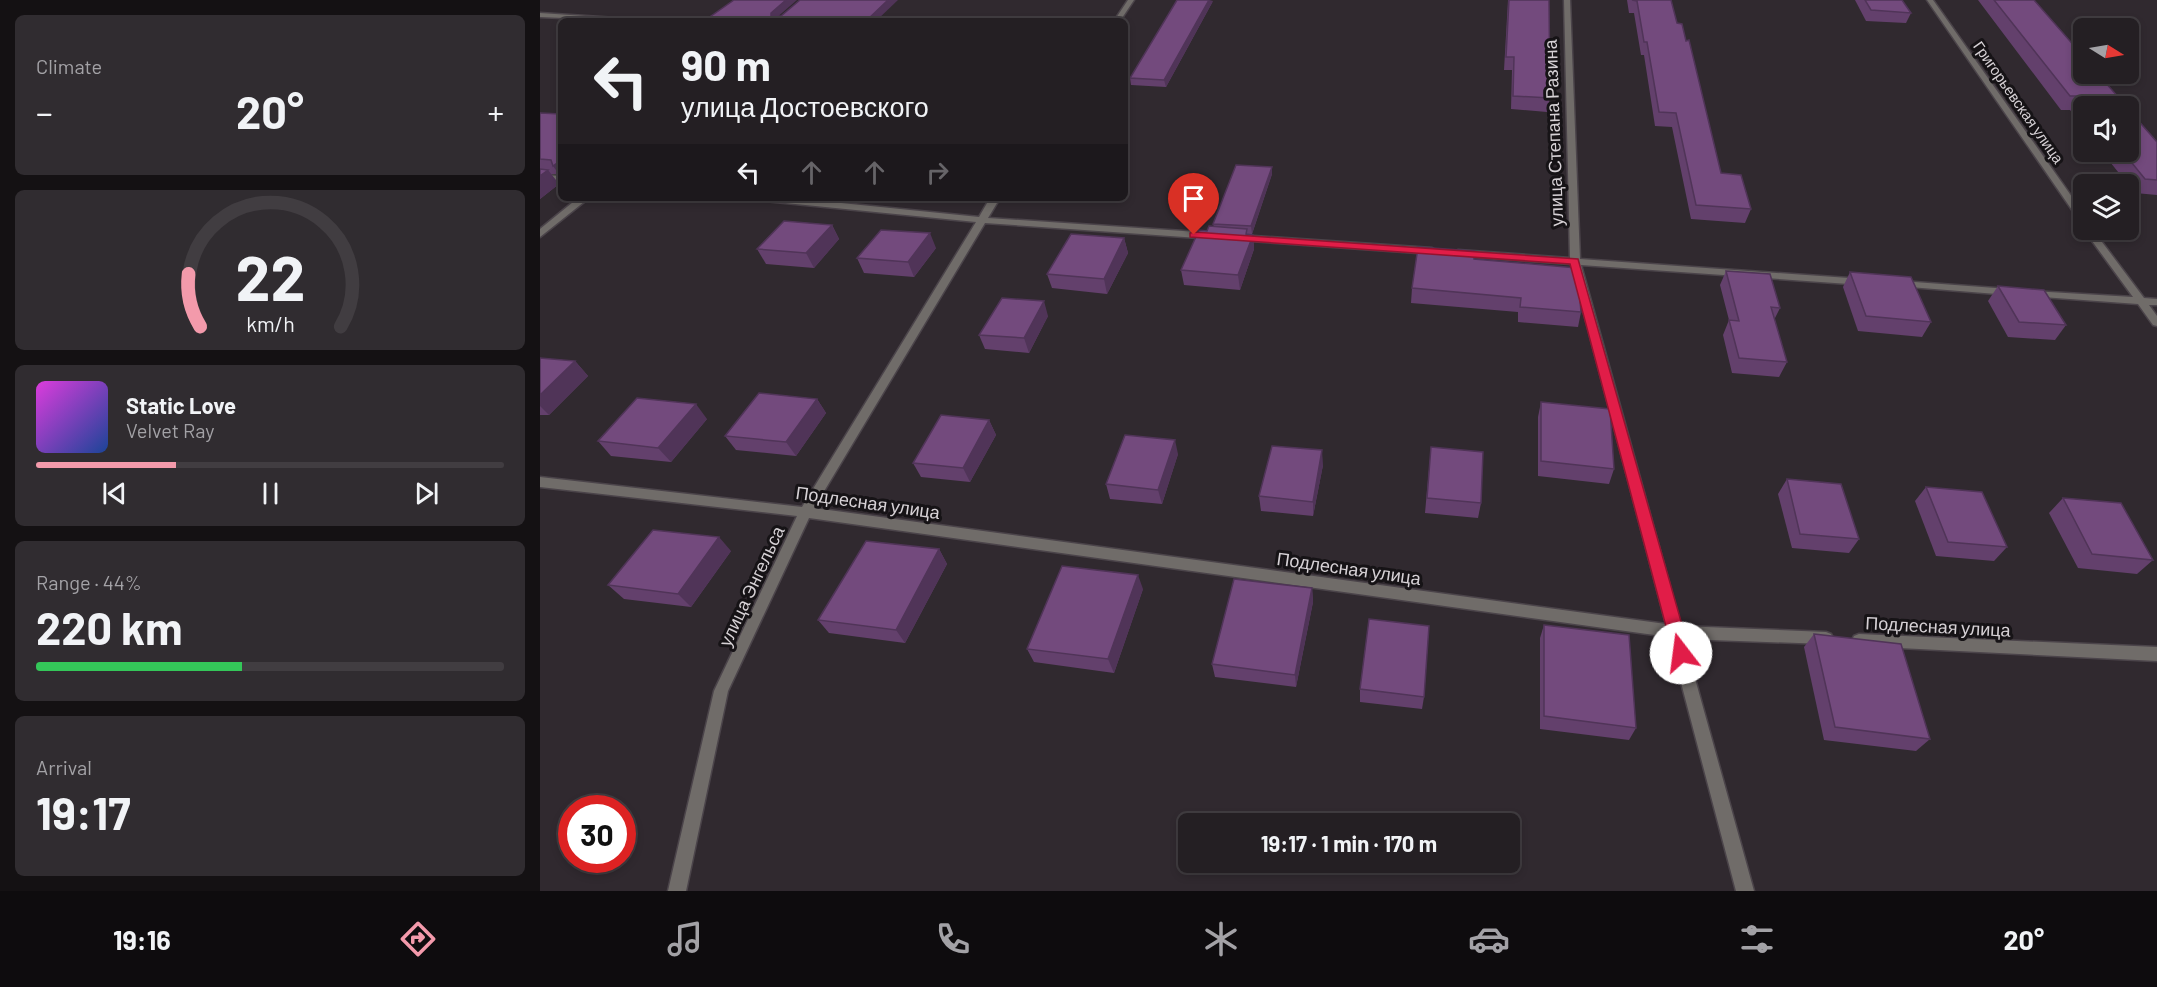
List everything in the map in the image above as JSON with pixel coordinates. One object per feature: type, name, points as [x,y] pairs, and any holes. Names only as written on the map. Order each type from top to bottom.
[{"type":"street","points":[[1119,18],[1131,0]]},
{"type":"street","name":"улица Степана Разина","points":[[1567,0],[1575,261],[1745,891]]},
{"type":"street","name":"Григорьевская улица","points":[[1929,0],[2073,205]]},
{"type":"street","points":[[540,15],[586,18]]},
{"type":"street","points":[[540,177],[558,179]]},
{"type":"street","points":[[540,234],[580,201]]},
{"type":"street","points":[[794,201],[980,220],[1869,282]]},
{"type":"street","name":"улица Энгельса","points":[[677,891],[721,691],[805,512],[980,220],[994,201]]},
{"type":"street","points":[[2096,240],[2157,323]]},
{"type":"street","points":[[1892,284],[2157,302]]},
{"type":"street","name":"Подлесная улица","points":[[540,482],[805,512],[1676,632],[2157,654]]},
{"type":"building","points":[[734,0],[786,0],[771,13],[771,16],[781,16],[800,0],[888,0],[869,18],[708,18]]},
{"type":"building","points":[[1177,0],[1209,0],[1164,80],[1130,78]]},
{"type":"building","points":[[1509,0],[1549,0],[1550,98],[1513,96],[1514,57],[1506,57]]},
{"type":"building","points":[[1632,0],[1671,0],[1677,23],[1682,24],[1686,41],[1689,40],[1721,173],[1741,175],[1751,209],[1696,205],[1676,113],[1659,112],[1647,42],[1644,42],[1637,1]]},
{"type":"building","points":[[1865,0],[1902,0],[1911,13],[1871,10]]},
{"type":"building","points":[[1994,0],[2034,0],[2073,44],[2073,84],[2107,84],[2117,96],[2070,96]]},
{"type":"building","points":[[540,113],[558,114],[558,162],[553,166],[551,160],[540,159]]},
{"type":"building","points":[[2139,122],[2157,142],[2157,180],[2145,179],[2131,162],[2139,162]]},
{"type":"building","points":[[1236,165],[1272,167],[1251,226],[1213,224]]},
{"type":"building","points":[[540,169],[548,170],[540,176]]},
{"type":"building","points":[[784,221],[832,225],[806,253],[757,249]]},
{"type":"building","points":[[1209,226],[1247,229],[1246,234],[1253,235],[1238,275],[1181,270],[1199,230],[1207,231]]},
{"type":"building","points":[[881,230],[930,233],[908,262],[857,258]]},
{"type":"building","points":[[1071,234],[1124,238],[1104,279],[1047,274]]},
{"type":"building","points":[[1418,247],[1474,251],[1474,259],[1577,268],[1581,312],[1520,307],[1521,298],[1412,288]]},
{"type":"building","points":[[1726,271],[1770,274],[1780,308],[1771,307],[1787,362],[1739,358],[1729,320],[1739,321]]},
{"type":"building","points":[[1850,272],[1911,277],[1931,322],[1866,316]]},
{"type":"building","points":[[1998,286],[2044,290],[2066,325],[2019,322]]},
{"type":"building","points":[[1002,298],[1044,301],[1024,338],[979,335]]},
{"type":"building","points":[[540,358],[575,361],[540,395]]},
{"type":"building","points":[[759,393],[817,399],[786,442],[725,436]]},
{"type":"building","points":[[637,398],[696,404],[658,448],[598,441]]},
{"type":"building","points":[[1541,402],[1610,409],[1614,469],[1541,461]]},
{"type":"building","points":[[941,415],[989,420],[963,468],[913,463]]},
{"type":"building","points":[[1125,435],[1175,440],[1158,490],[1106,484]]},
{"type":"building","points":[[1272,446],[1322,450],[1313,502],[1259,496]]},
{"type":"building","points":[[1431,447],[1483,452],[1481,503],[1427,498]]},
{"type":"building","points":[[1787,479],[1841,484],[1859,539],[1800,534]]},
{"type":"building","points":[[1926,487],[1982,492],[2007,547],[1948,542]]},
{"type":"building","points":[[2063,498],[2121,503],[2153,560],[2092,554]]},
{"type":"building","points":[[653,530],[719,537],[678,594],[608,585]]},
{"type":"building","points":[[866,541],[939,549],[896,630],[818,620]]},
{"type":"building","points":[[1062,566],[1138,575],[1108,659],[1027,649]]},
{"type":"building","points":[[1234,579],[1312,588],[1295,675],[1212,664]]},
{"type":"building","points":[[1369,619],[1429,626],[1424,697],[1360,689]]},
{"type":"building","points":[[1544,625],[1629,635],[1636,728],[1544,716]]},
{"type":"building","points":[[1814,634],[1901,644],[1930,739],[1835,727]]},
{"type":"route","points":[[1194,235],[1575,261],[1681,653]]}]
